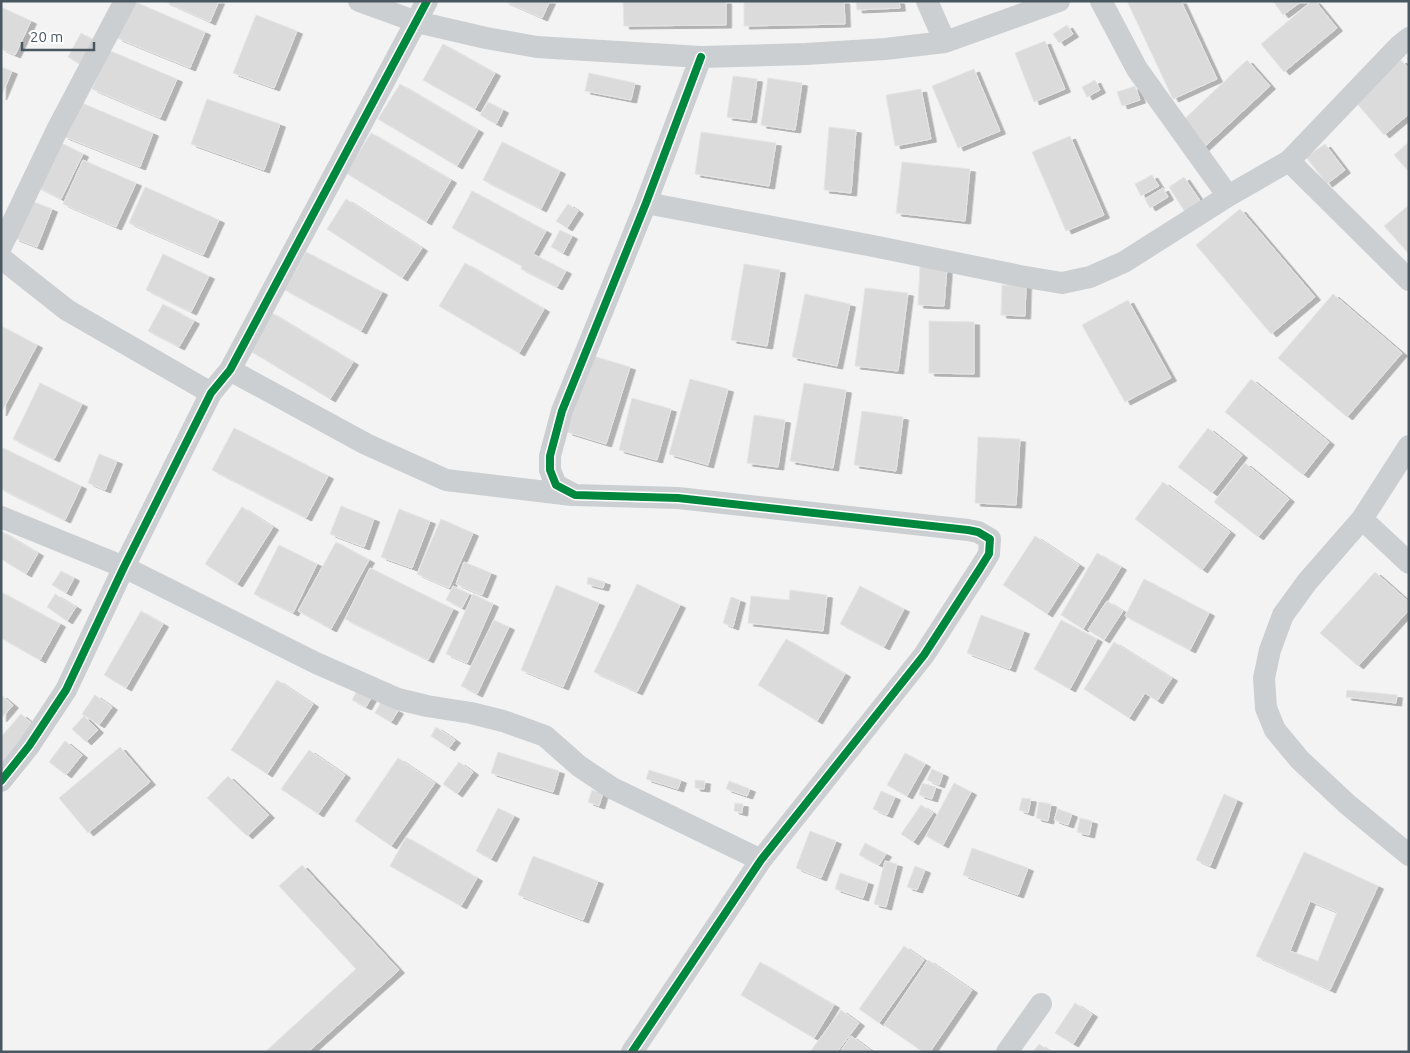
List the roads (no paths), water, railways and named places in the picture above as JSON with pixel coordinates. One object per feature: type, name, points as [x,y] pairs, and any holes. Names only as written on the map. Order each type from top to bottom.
[{"type":"street","points":[[1,246],[57,130],[125,1]]},
{"type":"street","points":[[359,1],[417,22],[486,38],[537,47],[701,57],[806,54],[885,49],[945,42],[1060,1]]},
{"type":"street","points":[[1,781],[29,746],[66,690],[124,567],[211,393],[230,370],[427,1]]},
{"type":"street","points":[[927,1],[945,42]]},
{"type":"street","points":[[1101,1],[1137,69],[1228,196]]},
{"type":"street","points":[[646,203],[1020,276],[1062,283],[1090,277],[1124,262],[1228,196],[1289,161],[1399,46],[1409,38]]},
{"type":"street","points":[[575,495],[556,485],[550,470],[550,456],[562,411],[646,203],[701,57]]},
{"type":"street","points":[[1289,161],[1409,280]]},
{"type":"street","points":[[1,258],[67,310],[211,393]]},
{"type":"street","points":[[230,370],[366,444],[446,480],[575,495],[678,498],[826,514],[968,530],[978,532],[990,539],[989,554],[924,655],[761,860],[632,1052]]},
{"type":"street","points":[[1409,446],[1362,519],[1307,582],[1283,615],[1270,650],[1264,678],[1266,708],[1275,730],[1300,760],[1347,804],[1409,855]]},
{"type":"street","points":[[1,517],[124,567],[316,663],[398,699],[504,721],[545,736],[579,766],[612,788],[761,860]]},
{"type":"street","points":[[1362,519],[1409,563]]},
{"type":"street","points":[[1007,1052],[1041,1004]]}]
